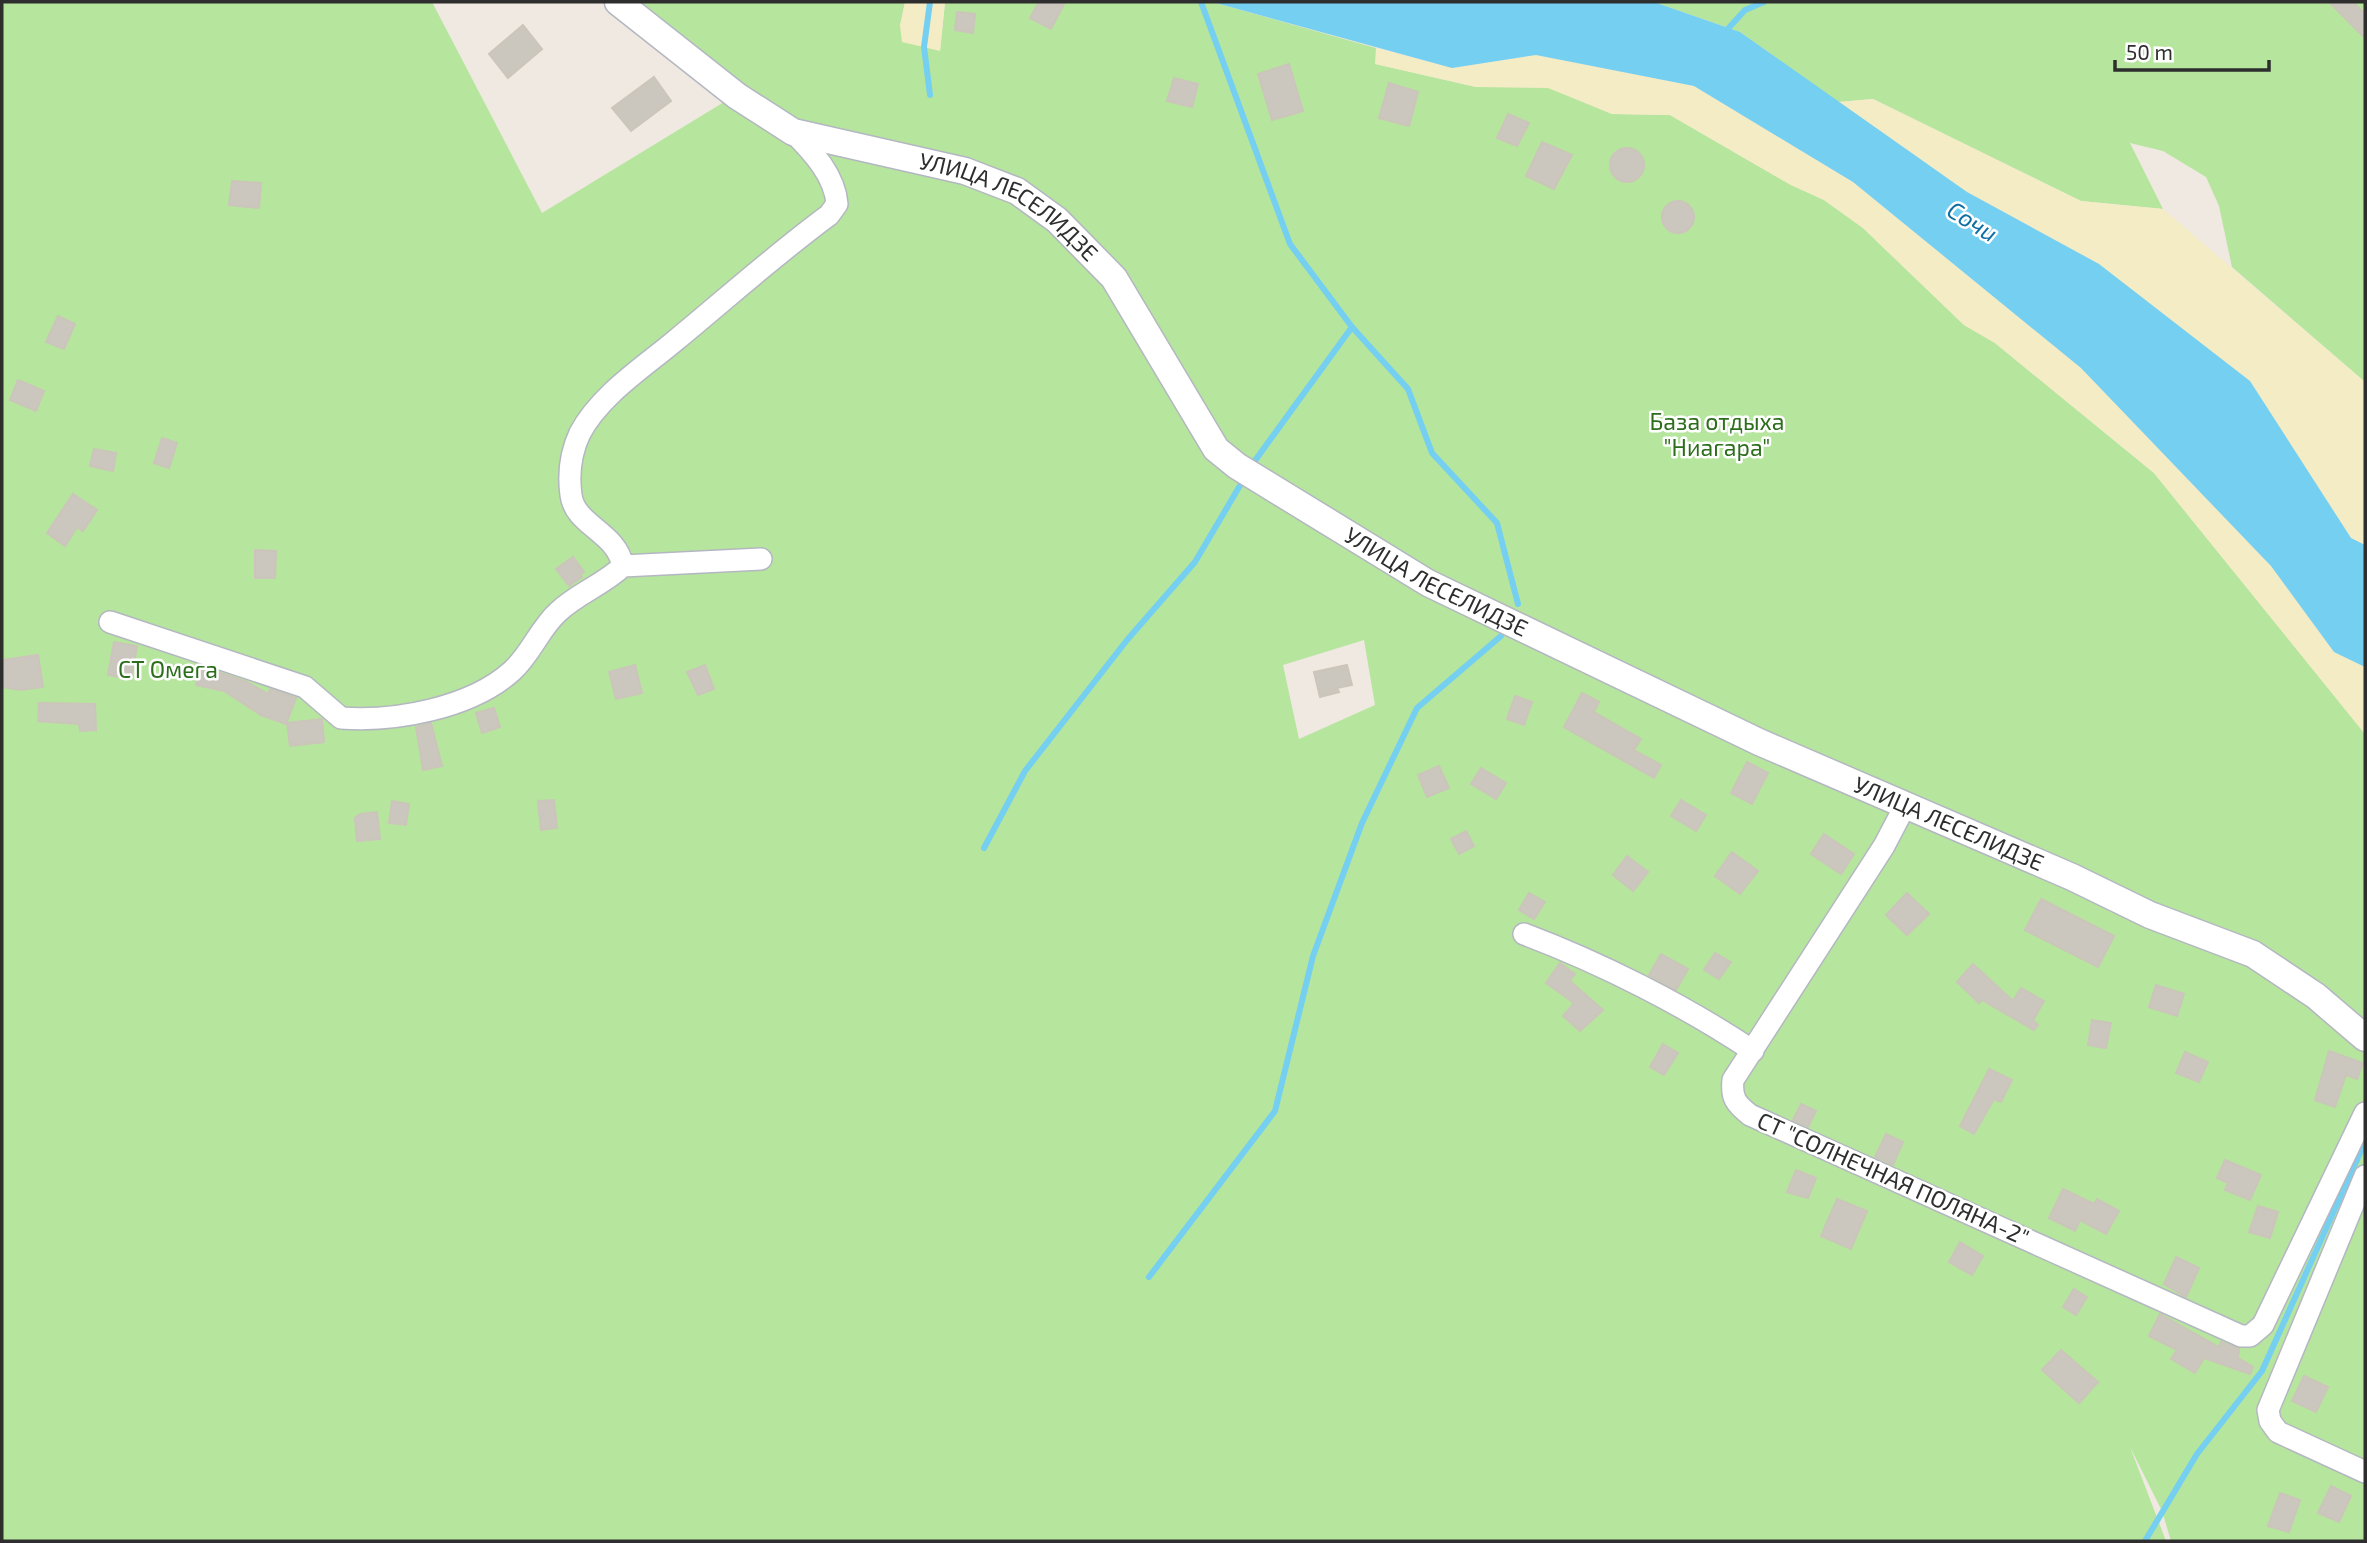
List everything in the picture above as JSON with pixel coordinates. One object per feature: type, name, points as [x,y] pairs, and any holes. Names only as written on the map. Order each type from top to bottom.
[{"type":"street","name":"УЛИЦА ЛЕСЕЛИДЗЕ","points":[[618,2],[737,96],[793,132],[965,171],[1017,191],[1057,220],[1114,278],[1216,449],[1237,466],[1428,583],[1759,742],[2072,877],[2150,915],[2253,954],[2316,996],[2365,1038]]},
{"type":"street","points":[[623,566],[620,552],[609,538],[577,512],[571,498],[569,459],[582,431],[614,392],[830,215],[837,204],[836,191],[825,171],[793,132]]},
{"type":"street","points":[[110,622],[305,687],[341,718],[433,711],[485,691],[513,671],[556,614],[582,593],[607,582],[623,566],[761,559]]},
{"type":"street","name":"СТ \"СОЛНЕЧНАЯ ПОЛЯНА-2\"","points":[[1906,804],[1884,846],[1733,1080],[1732,1094],[1736,1104],[1750,1115],[2241,1336],[2258,1332],[2365,1113]]},
{"type":"street","points":[[1524,934],[1570,952],[1626,980],[1753,1051]]},
{"type":"street","points":[[2365,1176],[2268,1410],[2270,1421],[2278,1432],[2365,1472]]},
{"type":"green space","points":[[2,2],[432,2],[542,213],[729,99],[603,2],[905,2],[900,26],[940,51],[945,2],[1212,2],[1376,48],[1376,64],[1476,87],[1548,87],[1612,114],[1670,115],[1791,185],[1824,200],[1863,228],[1964,325],[1995,343],[2154,473],[2365,734],[2365,1541],[2171,1541],[2162,1511],[2130,1447],[2166,1541],[2,1541]],"holes":[[[1364,640],[1375,705],[1299,739],[1283,665]]]},
{"type":"green space","points":[[1654,2],[2365,2],[2365,382],[2232,267],[2219,206],[2206,177],[2163,151],[2130,143],[2163,209],[2081,201],[1873,99],[1838,102],[1740,32]]},
{"type":"sand","points":[[905,2],[945,2],[940,51],[902,42],[900,26]]},
{"type":"sand","points":[[1376,48],[1452,68],[1536,55],[1694,86],[1853,182],[2081,368],[2271,566],[2334,652],[2365,667],[2365,734],[2154,473],[1995,343],[1964,325],[1863,228],[1824,200],[1791,185],[1670,115],[1612,114],[1548,88],[1476,87],[1375,64]]},
{"type":"sand","points":[[1873,99],[2081,201],[2163,209],[2365,382],[2365,545],[2351,538],[2099,264],[1967,192],[1838,102]]},
{"type":"water","name":"Сочи","points":[[1212,2],[1654,2],[1740,32],[1967,192],[2099,264],[2250,381],[2351,538],[2365,545],[2365,667],[2334,652],[2271,566],[2081,368],[1853,182],[1694,86],[1536,55],[1452,68]]},
{"type":"building","points":[[1039,2],[1065,2],[1051,29],[1030,18]]},
{"type":"building","points":[[2329,2],[2353,2],[2365,14],[2365,38]]},
{"type":"building","points":[[957,12],[975,14],[973,33],[955,30]]},
{"type":"building","points":[[523,25],[542,49],[508,78],[489,54]]},
{"type":"building","points":[[1289,64],[1303,111],[1272,120],[1258,74]]},
{"type":"building","points":[[654,77],[671,101],[631,131],[612,108]]},
{"type":"building","points":[[1174,78],[1198,84],[1192,107],[1167,101]]},
{"type":"building","points":[[1389,83],[1418,92],[1409,126],[1379,118]]},
{"type":"building","points":[[1508,114],[1529,123],[1517,146],[1497,138]]},
{"type":"building","points":[[1542,142],[1572,155],[1554,189],[1526,176]]},
{"type":"building","points":[[1627,148],[1639,153],[1644,165],[1639,177],[1627,182],[1615,177],[1610,165],[1615,153]]},
{"type":"building","points":[[232,181],[261,183],[259,208],[229,205]]},
{"type":"building","points":[[1678,201],[1689,206],[1694,217],[1689,228],[1678,233],[1667,228],[1662,217],[1667,206]]},
{"type":"building","points":[[58,316],[75,324],[64,349],[46,342]]},
{"type":"building","points":[[18,380],[44,391],[36,411],[10,400]]},
{"type":"building","points":[[162,438],[177,443],[169,468],[154,463]]},
{"type":"building","points":[[94,449],[116,453],[113,471],[90,466]]},
{"type":"building","points":[[73,494],[97,510],[83,531],[77,527],[65,546],[47,533]]},
{"type":"building","points":[[255,550],[276,551],[275,578],[255,578]]},
{"type":"building","points":[[573,557],[584,572],[580,574],[582,577],[569,586],[556,569]]},
{"type":"building","points":[[114,642],[137,646],[131,679],[108,675]]},
{"type":"building","points":[[38,655],[43,687],[21,690],[2,687],[2,660]]},
{"type":"building","points":[[635,665],[642,693],[616,699],[609,672]]},
{"type":"building","points":[[705,665],[714,689],[698,695],[687,672]]},
{"type":"building","points":[[1347,665],[1352,685],[1337,688],[1339,692],[1320,697],[1314,672]]},
{"type":"building","points":[[200,666],[247,682],[268,694],[270,689],[296,698],[286,724],[261,715],[224,691],[196,685]]},
{"type":"building","points":[[1582,693],[1599,702],[1594,712],[1641,739],[1634,750],[1661,765],[1654,778],[1564,727]]},
{"type":"building","points":[[1515,696],[1532,702],[1524,725],[1507,719]]},
{"type":"building","points":[[39,703],[95,704],[96,730],[80,731],[79,724],[38,721]]},
{"type":"building","points":[[494,708],[500,727],[482,733],[476,713]]},
{"type":"building","points":[[322,719],[324,742],[290,746],[287,723]]},
{"type":"building","points":[[431,723],[442,766],[423,770],[416,727]]},
{"type":"building","points":[[1747,762],[1768,773],[1752,804],[1731,793]]},
{"type":"building","points":[[1439,766],[1449,788],[1427,797],[1418,775]]},
{"type":"building","points":[[1481,768],[1506,783],[1496,799],[1471,784]]},
{"type":"building","points":[[554,800],[557,828],[541,830],[538,801]]},
{"type":"building","points":[[1681,800],[1706,815],[1696,831],[1671,816]]},
{"type":"building","points":[[392,801],[409,804],[406,825],[389,823]]},
{"type":"building","points":[[377,812],[380,839],[357,841],[355,818],[360,814]]},
{"type":"building","points":[[1466,831],[1474,846],[1459,854],[1451,839]]},
{"type":"building","points":[[1824,834],[1854,854],[1841,874],[1811,854]]},
{"type":"building","points":[[1732,852],[1758,871],[1740,894],[1715,876]]},
{"type":"building","points":[[1627,856],[1648,872],[1633,891],[1613,875]]},
{"type":"building","points":[[1529,893],[1545,902],[1534,919],[1519,910]]},
{"type":"building","points":[[1907,893],[1929,914],[1907,935],[1886,915]]},
{"type":"building","points":[[2041,899],[2114,936],[2098,967],[2025,930]]},
{"type":"building","points":[[1715,953],[1731,962],[1719,979],[1704,970]]},
{"type":"building","points":[[1661,954],[1688,969],[1676,990],[1649,975]]},
{"type":"building","points":[[1560,963],[1575,974],[1570,981],[1603,1010],[1580,1031],[1563,1016],[1574,1003],[1546,983]]},
{"type":"building","points":[[1973,964],[2013,1001],[2021,988],[2044,1001],[2033,1020],[2038,1025],[2034,1030],[1982,1000],[1979,1003],[1957,982]]},
{"type":"building","points":[[2156,985],[2184,994],[2177,1016],[2149,1007]]},
{"type":"building","points":[[2092,1020],[2111,1023],[2106,1048],[2088,1045]]},
{"type":"building","points":[[1663,1044],[1678,1053],[1664,1075],[1650,1067]]},
{"type":"building","points":[[2329,1051],[2363,1063],[2357,1079],[2346,1075],[2335,1107],[2315,1100]]},
{"type":"building","points":[[2185,1052],[2208,1062],[2199,1082],[2176,1073]]},
{"type":"building","points":[[1989,1069],[2012,1080],[2001,1102],[1994,1099],[1974,1134],[1960,1126]]},
{"type":"building","points":[[1801,1104],[1816,1111],[1808,1127],[1793,1120]]},
{"type":"building","points":[[1886,1134],[1903,1142],[1893,1165],[1875,1157]]},
{"type":"building","points":[[2225,1160],[2261,1175],[2250,1200],[2225,1190],[2228,1183],[2217,1178]]},
{"type":"building","points":[[1796,1170],[1816,1178],[1808,1198],[1787,1192]]},
{"type":"building","points":[[2063,1189],[2094,1204],[2097,1199],[2119,1211],[2106,1234],[2080,1220],[2075,1231],[2049,1218]]},
{"type":"building","points":[[1837,1199],[1867,1211],[1851,1249],[1821,1236]]},
{"type":"building","points":[[2258,1206],[2278,1212],[2270,1238],[2249,1232]]},
{"type":"building","points":[[1960,1242],[1983,1256],[1972,1275],[1949,1262]]},
{"type":"building","points":[[2176,1257],[2199,1268],[2186,1297],[2164,1284]]},
{"type":"building","points":[[2074,1289],[2087,1297],[2076,1315],[2063,1307]]},
{"type":"building","points":[[2160,1314],[2219,1347],[2221,1342],[2239,1349],[2238,1358],[2253,1367],[2250,1374],[2204,1358],[2195,1373],[2171,1359],[2177,1350],[2149,1336]]},
{"type":"building","points":[[2061,1350],[2098,1382],[2079,1403],[2042,1370]]},
{"type":"building","points":[[2304,1376],[2328,1387],[2316,1412],[2292,1401]]},
{"type":"building","points":[[2331,1486],[2351,1496],[2339,1522],[2318,1513]]},
{"type":"building","points":[[2280,1493],[2300,1500],[2289,1532],[2268,1526]]},
{"type":"waterway","points":[[930,2],[924,47],[930,95]]},
{"type":"waterway","points":[[1201,2],[1290,244],[1352,327],[1408,389],[1432,453],[1497,523],[1518,604]]},
{"type":"waterway","points":[[1725,32],[1745,10],[1764,2]]},
{"type":"waterway","points":[[1254,462],[1352,327]]},
{"type":"waterway","points":[[984,848],[1025,771],[1127,640],[1195,562],[1242,482]]},
{"type":"waterway","points":[[1149,1277],[1275,1111],[1313,956],[1362,823],[1417,708],[1501,636]]},
{"type":"waterway","points":[[2145,1541],[2197,1454],[2262,1371],[2365,1142]]},
{"type":"park label","name":"База отдыха \"Ниагара\"","points":[[1717,435]]},
{"type":"park label","name":"СТ Омега","points":[[168,670]]}]
